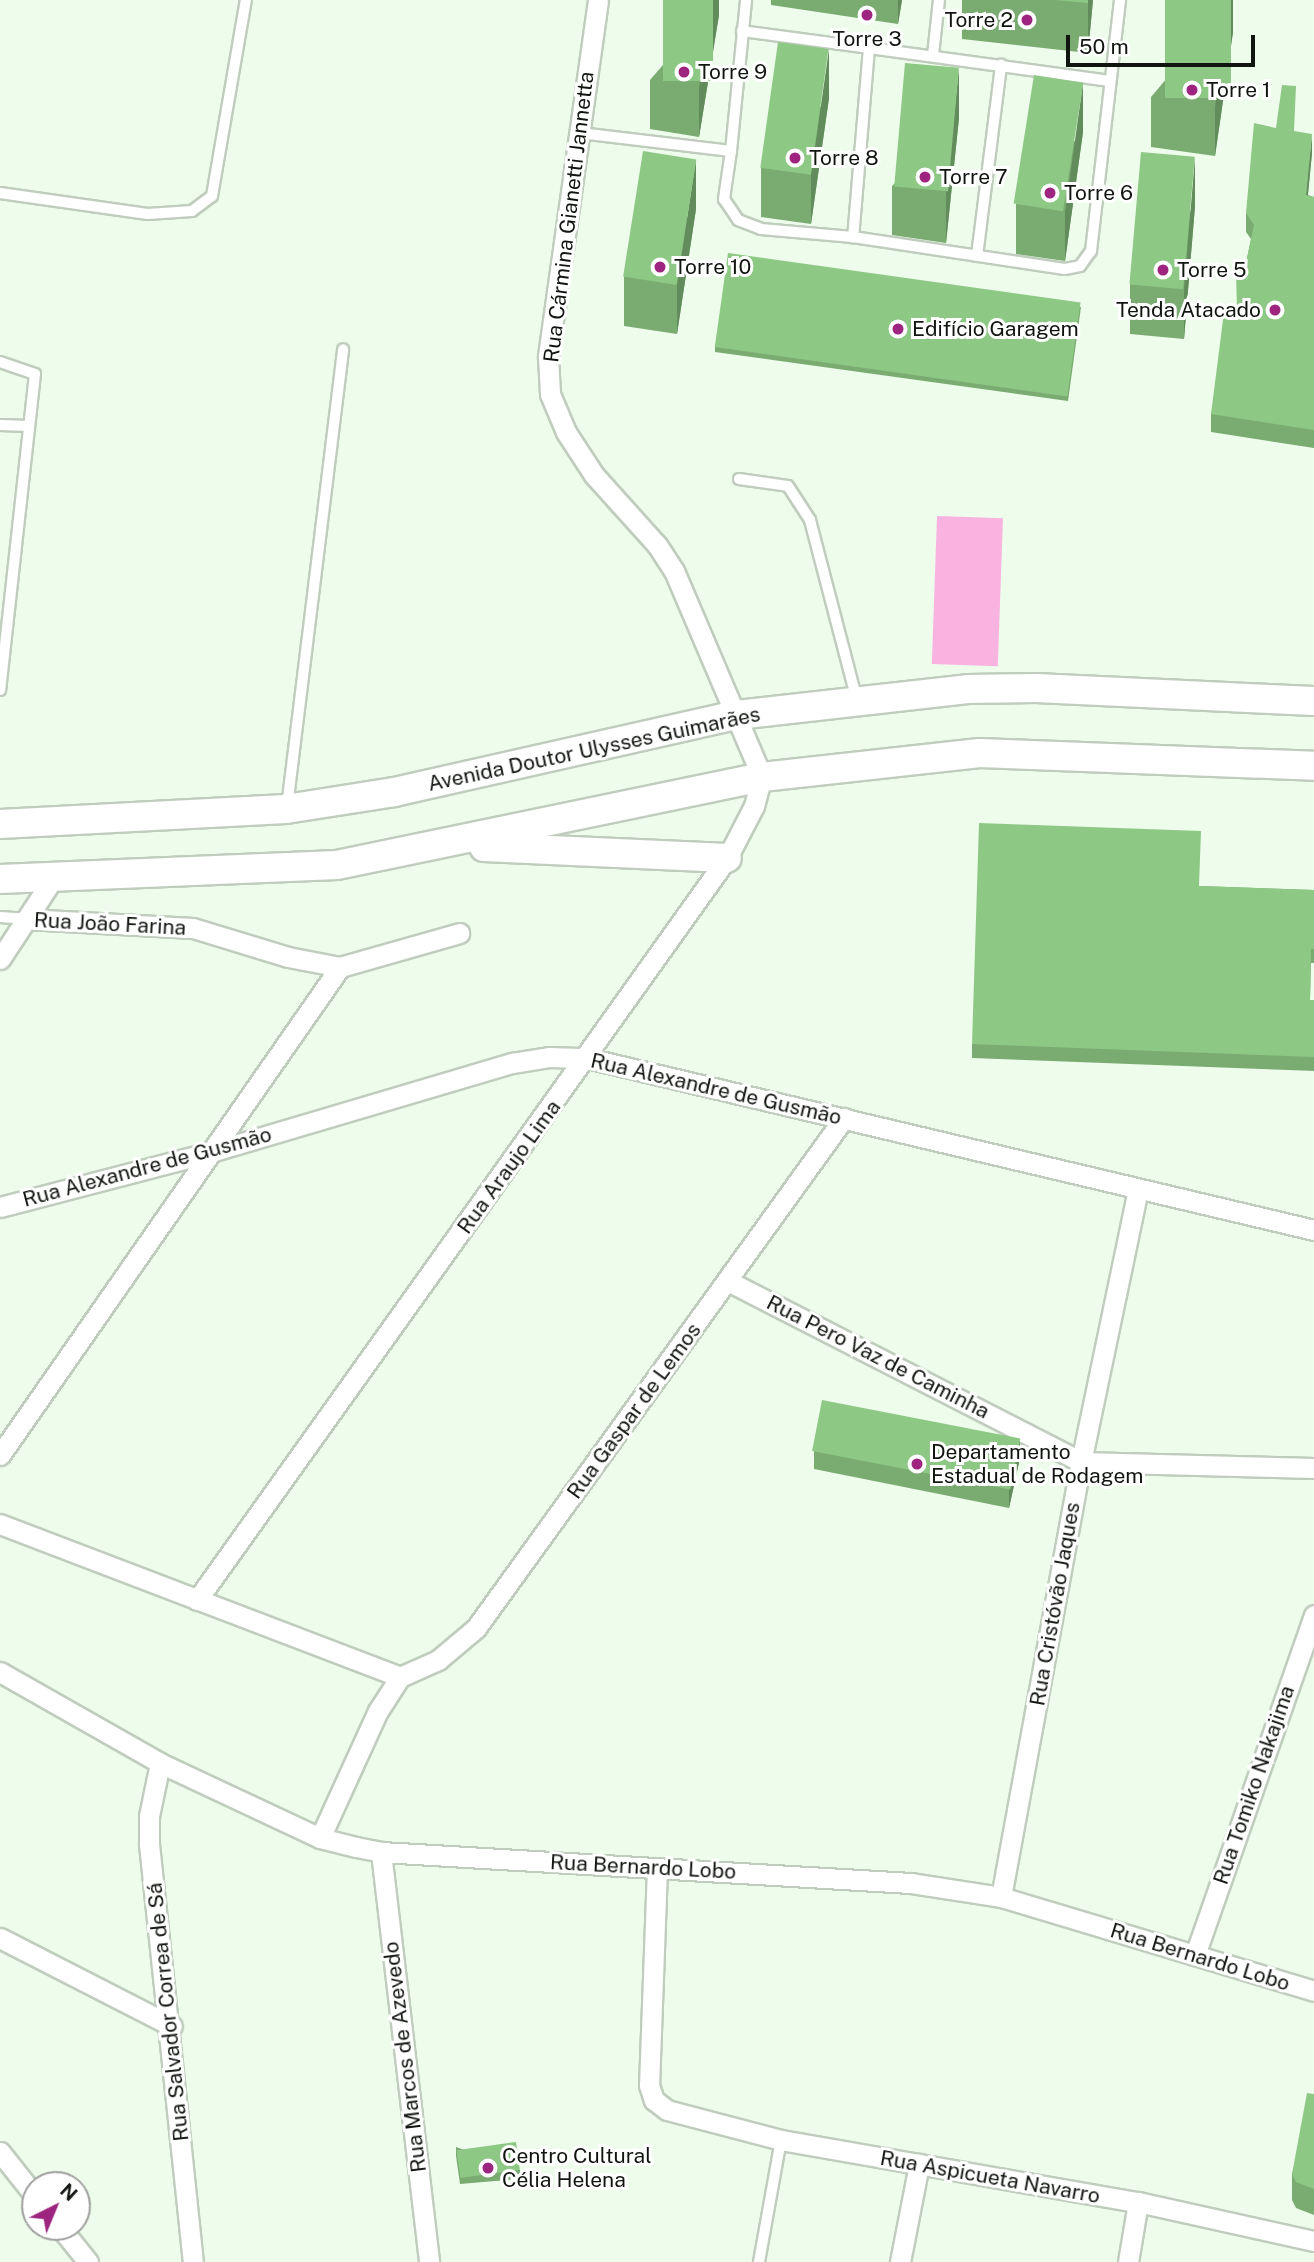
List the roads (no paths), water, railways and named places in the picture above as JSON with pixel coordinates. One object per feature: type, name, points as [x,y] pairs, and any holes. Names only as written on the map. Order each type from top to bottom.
[{"type":"main road","name":"Avenida Doutor Ulysses Guimarães","points":[[0,824],[286,809],[394,792],[737,715],[968,689],[1036,688],[1314,701]]},
{"type":"main road","points":[[0,879],[337,865],[762,777],[980,753],[1314,766]]},
{"type":"main road","points":[[443,845],[727,858]]},
{"type":"street","name":"Rua Cármina Gianetti Jannetta","points":[[598,0],[548,356],[550,394],[566,432],[594,475],[657,545],[674,571],[737,715]]},
{"type":"street","points":[[737,715],[762,777]]},
{"type":"street","name":"Rua Araujo Lima","points":[[197,1600],[587,1058],[727,858],[754,806],[762,777]]},
{"type":"street","points":[[0,959],[54,877]]},
{"type":"street","name":"Rua João Farina","points":[[26,919],[105,920],[193,928],[288,957],[340,967]]},
{"type":"street","points":[[0,1455],[340,967],[459,933]]},
{"type":"street","name":"Rua Alexandre de Gusmão","points":[[0,1207],[211,1152],[512,1063],[587,1058],[1314,1230]]},
{"type":"street","name":"Rua Gaspar de Lemos","points":[[400,1677],[438,1660],[476,1628],[844,1118]]},
{"type":"street","name":"Rua Cristóvão Jaques","points":[[1001,1897],[1081,1462],[1138,1189]]},
{"type":"street","name":"Rua Pero Vaz de Caminha","points":[[728,1280],[1081,1462],[1314,1468]]},
{"type":"street","points":[[0,1524],[400,1677],[377,1711],[320,1838]]},
{"type":"street","name":"Rua Tomiko Nakajima","points":[[1195,1955],[1314,1615]]},
{"type":"street","name":"Rua Bernardo Lobo","points":[[0,1672],[160,1763],[320,1838],[381,1852],[911,1883],[1001,1897],[1314,1991]]},
{"type":"street","name":"Rua Salvador Correa de Sá","points":[[160,1763],[150,1802],[149,1844],[172,2026],[193,2262]]},
{"type":"street","name":"Rua Marcos de Azevedo","points":[[381,1852],[429,2262]]},
{"type":"street","name":"Rua Aspicueta Navarro","points":[[657,1868],[649,2085],[654,2100],[667,2110],[781,2140],[1138,2203],[1314,2241]]},
{"type":"street","points":[[0,1938],[172,2026]]},
{"type":"street","points":[[0,2152],[21,2178]]},
{"type":"street","points":[[900,2262],[919,2164]]},
{"type":"street","points":[[1128,2262],[1138,2203]]},
{"type":"street","points":[[71,2241],[88,2262]]},
{"type":"lane","points":[[0,193],[148,214],[192,211],[212,196],[246,0]]},
{"type":"lane","points":[[746,0],[724,199],[738,220],[761,229],[853,237],[1065,269],[1080,266],[1091,251],[1120,0]]},
{"type":"lane","points":[[933,55],[939,0]]},
{"type":"lane","points":[[742,31],[1109,81]]},
{"type":"lane","points":[[853,237],[869,48]]},
{"type":"lane","points":[[977,256],[1001,65]]},
{"type":"lane","points":[[580,133],[731,151]]},
{"type":"lane","points":[[286,809],[343,349]]},
{"type":"lane","points":[[0,362],[35,374],[0,690]]},
{"type":"lane","points":[[0,425],[29,426]]},
{"type":"lane","points":[[739,479],[788,486],[810,520],[858,702]]},
{"type":"lane","name":"Rua João Farina","points":[[0,917],[26,919]]},
{"type":"lane","points":[[759,2262],[781,2140]]},
{"type":"place","name":"Torre 3","points":[[867,15]]},
{"type":"place","name":"Torre 2","points":[[1027,20]]},
{"type":"place","name":"Torre 9","points":[[684,72]]},
{"type":"place","name":"Torre 1","points":[[1192,90]]},
{"type":"place","name":"Torre 8","points":[[795,158]]},
{"type":"place","name":"Torre 7","points":[[925,177]]},
{"type":"place","name":"Torre 6","points":[[1050,193]]},
{"type":"place","name":"Torre 10","points":[[660,267]]},
{"type":"place","name":"Torre 5","points":[[1163,270]]},
{"type":"place","name":"Tenda Atacado","points":[[1275,310]]},
{"type":"place","name":"Edifício Garagem","points":[[898,329]]},
{"type":"place","name":"Departamento Estadual de Rodagem","points":[[917,1464]]},
{"type":"place","name":"Centro Cultural Célia Helena","points":[[488,2168]]}]
